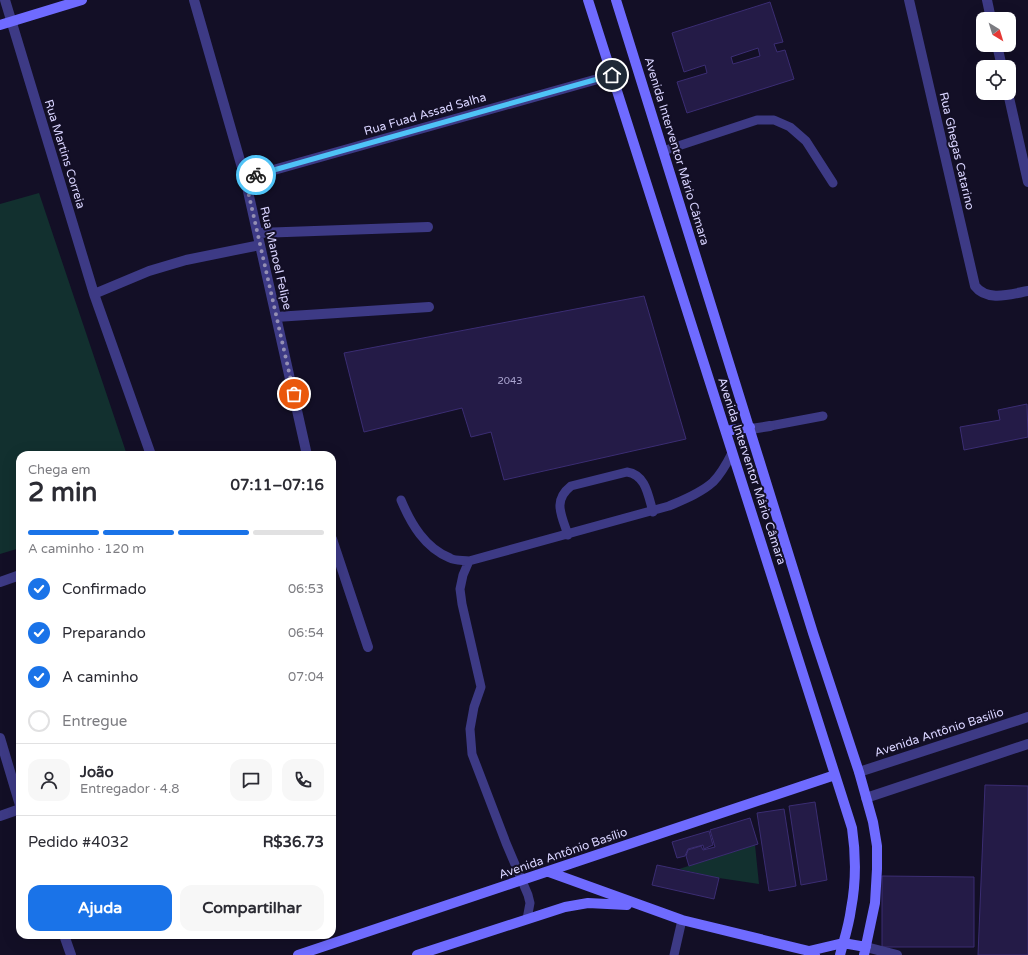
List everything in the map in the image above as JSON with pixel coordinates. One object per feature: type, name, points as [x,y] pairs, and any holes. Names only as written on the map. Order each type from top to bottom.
[{"type":"main road","points":[[0,25],[82,0]]},
{"type":"main road","name":"Avenida Interventor Mário Câmara","points":[[588,0],[852,828],[855,847],[855,877],[852,909],[840,955]]},
{"type":"main road","name":"Avenida Interventor Mário Câmara","points":[[616,0],[813,633],[859,772],[873,822],[877,846],[875,903],[865,951]]},
{"type":"main road","points":[[726,431],[750,428]]},
{"type":"main road","name":"Avenida Antônio Basílio","points":[[298,955],[836,775]]},
{"type":"main road","points":[[549,872],[682,920],[812,953],[843,943],[865,951]]},
{"type":"main road","points":[[417,955],[566,907],[588,903],[641,906]]},
{"type":"street","name":"Rua Martins Correia","points":[[5,0],[94,294],[150,451]]},
{"type":"street","name":"Rua Manoel Felipe","points":[[194,0],[245,178],[306,451]]},
{"type":"street","name":"Rua Ghegas Catarino","points":[[909,0],[976,286],[979,291],[985,295],[994,296],[1028,291]]},
{"type":"street","points":[[987,0],[990,12]]},
{"type":"street","name":"Rua Fuad Assad Salha","points":[[245,178],[612,75]]},
{"type":"street","points":[[1010,100],[1028,182]]},
{"type":"street","points":[[258,233],[428,227]]},
{"type":"street","points":[[94,294],[150,271],[186,260],[260,245]]},
{"type":"street","points":[[276,317],[429,307]]},
{"type":"street","points":[[750,428],[770,426]]},
{"type":"street","points":[[336,551],[368,647]]},
{"type":"street","points":[[0,582],[16,576]]},
{"type":"street","name":"Avenida Antônio Basílio","points":[[859,772],[1028,717]]},
{"type":"street","points":[[0,738],[16,792]]},
{"type":"street","points":[[866,798],[1028,744]]},
{"type":"street","points":[[0,816],[16,810]]},
{"type":"street","points":[[65,939],[71,955]]},
{"type":"street","points":[[865,951],[897,955]]},
{"type":"lane","points":[[664,151],[757,120],[774,120],[790,127],[806,141],[834,183]]},
{"type":"lane","points":[[770,426],[823,416]]},
{"type":"lane","points":[[401,500],[413,524],[434,550],[451,559],[469,561],[653,512],[683,500],[712,482],[722,471],[732,453]]},
{"type":"lane","points":[[568,535],[559,506],[564,491],[571,486],[627,472],[635,473],[641,478],[645,485],[653,512]]},
{"type":"lane","points":[[469,561],[463,575],[460,589],[481,688],[474,707],[470,729],[472,754],[521,881],[528,895],[530,903],[526,919]]},
{"type":"lane","points":[[674,955],[682,920]]},
{"type":"green space","points":[[39,193],[126,451],[16,451],[16,549],[0,554],[0,204]]},
{"type":"green space","points":[[755,845],[759,884],[719,878],[679,869]]},
{"type":"building","points":[[770,2],[783,42],[774,44],[777,52],[785,50],[794,79],[687,113],[677,82],[707,73],[705,65],[684,72],[672,33]],"holes":[[[758,48],[760,56],[733,64],[731,57]]]},
{"type":"building","points":[[644,296],[686,439],[504,480],[491,432],[471,437],[462,408],[364,432],[344,353]]},
{"type":"building","points":[[1027,404],[1028,437],[964,450],[960,427],[1000,420],[998,410]]},
{"type":"building","points":[[985,785],[1028,786],[1028,955],[978,955]]},
{"type":"building","points":[[815,802],[827,880],[801,885],[789,806]]},
{"type":"building","points":[[784,809],[796,886],[769,891],[757,813]]},
{"type":"building","points":[[750,818],[758,844],[689,866],[686,856],[688,850],[701,846],[703,850],[715,847],[710,830]]},
{"type":"building","points":[[709,831],[713,845],[704,849],[703,845],[688,849],[685,856],[677,858],[672,842]]},
{"type":"building","points":[[657,865],[719,878],[714,899],[652,885]]},
{"type":"building","points":[[882,876],[974,877],[974,947],[882,947]]},
{"type":"way so far","points":[[256,175],[245,178],[294,394]]},
{"type":"route","points":[[256,175],[612,75]]}]
